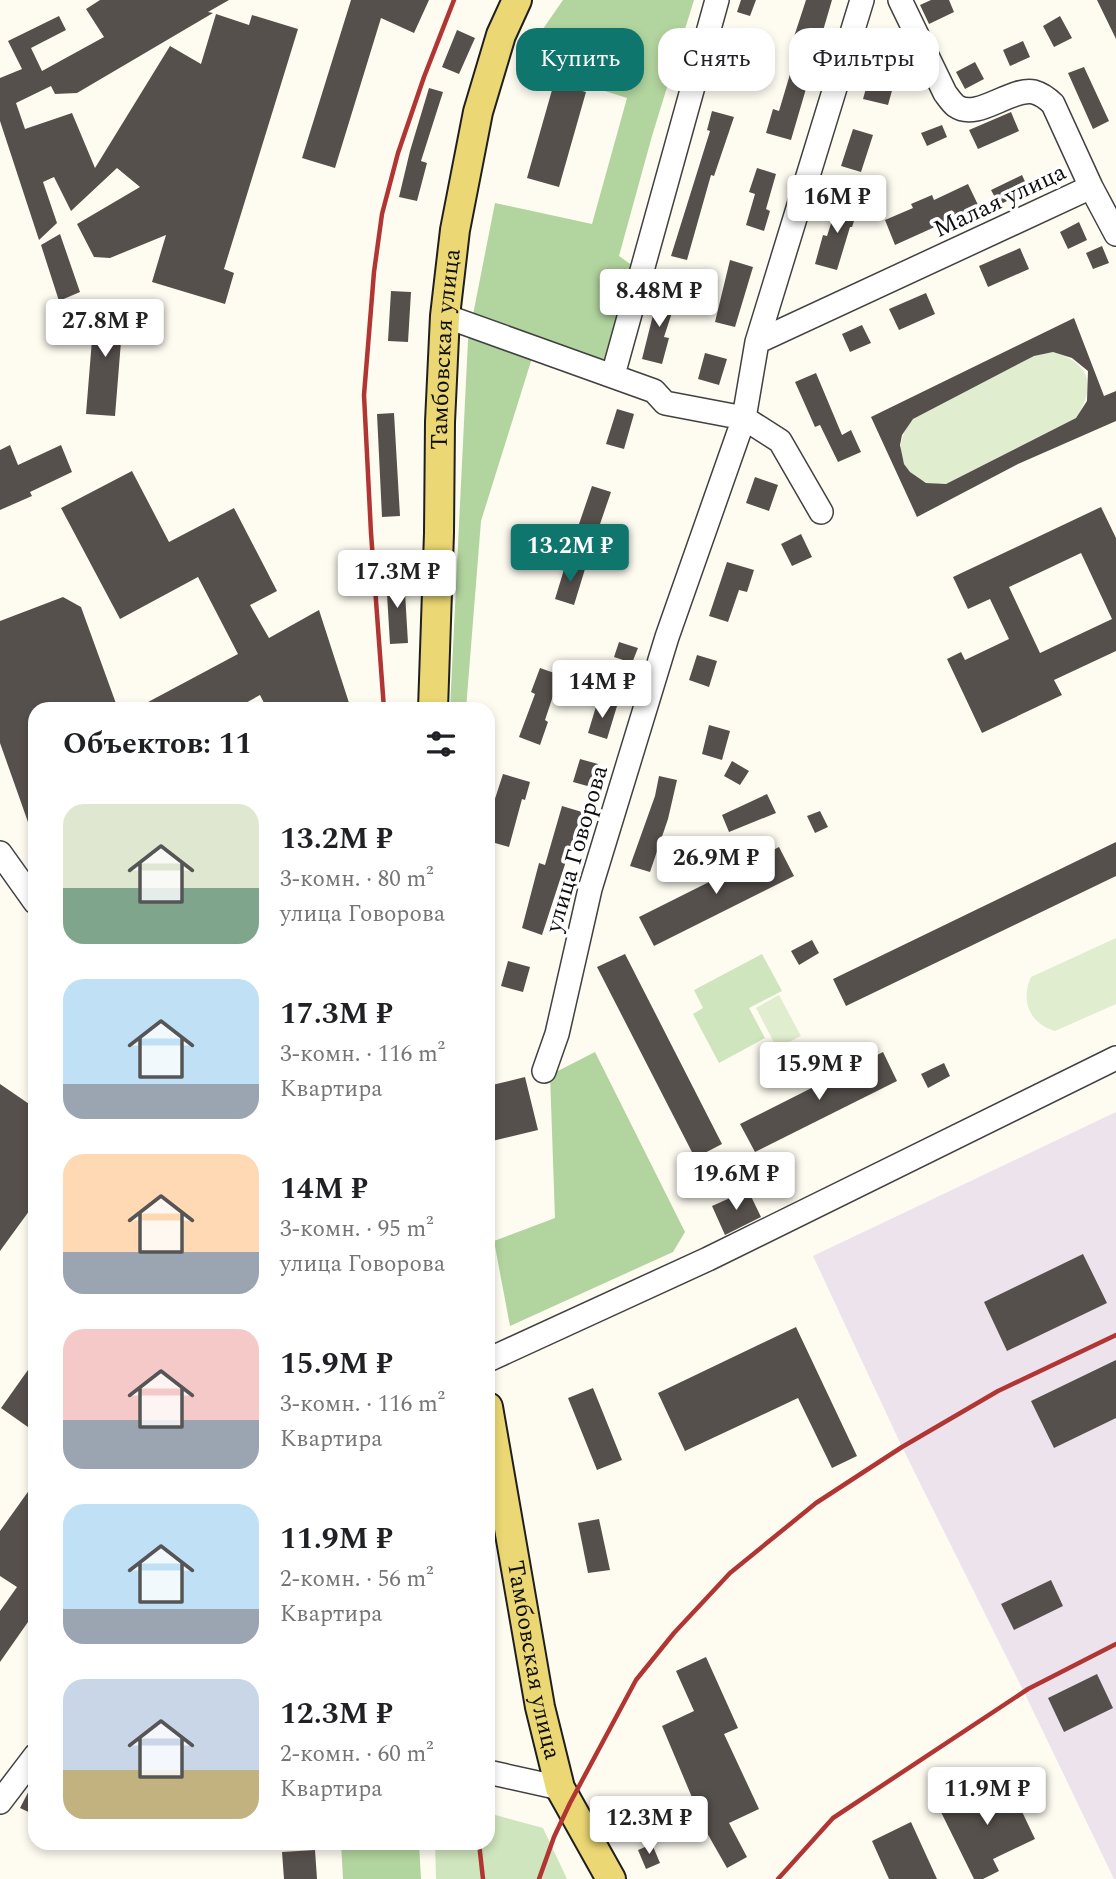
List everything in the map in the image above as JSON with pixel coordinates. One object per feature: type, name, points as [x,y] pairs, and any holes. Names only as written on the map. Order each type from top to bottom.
[{"type":"main road","name":"Тамбовская улица","points":[[433,702],[440,422],[445,316],[455,230],[472,136],[494,54],[517,0]]},
{"type":"main road","name":"Тамбовская улица","points":[[495,1447],[540,1707],[560,1788],[611,1879]]},
{"type":"street","points":[[613,375],[717,0]]},
{"type":"street","name":"улица Говорова","points":[[544,1072],[557,1034],[590,889],[667,637],[744,418],[757,342],[862,0]]},
{"type":"street","name":"Малая улица","points":[[757,342],[1091,187],[1053,104],[1046,98],[1034,92],[1021,93],[973,110],[955,105],[945,93],[900,0]]},
{"type":"street","points":[[1091,187],[1116,234]]},
{"type":"street","points":[[445,316],[654,391],[665,404],[744,418],[780,441],[821,512]]},
{"type":"street","points":[[0,853],[28,892]]},
{"type":"street","points":[[495,1357],[708,1259],[1116,1058]]},
{"type":"street","points":[[0,1802],[28,1765]]},
{"type":"street","name":"Тамбовская улица","points":[[495,1774],[560,1788]]},
{"type":"shaded area","points":[[1116,1112],[1114,1879],[902,1447],[813,1256]]},
{"type":"green space","points":[[563,0],[694,0],[685,28],[658,28],[658,91],[666,91],[619,256],[633,266],[605,365],[537,342],[481,521],[467,702],[450,702],[468,340],[495,203],[592,224],[627,98],[605,91],[644,91],[644,28],[544,28]]},
{"type":"green space","points":[[1053,352],[1075,362],[1086,377],[1086,395],[1076,418],[946,484],[932,483],[911,473],[904,464],[901,442],[913,419],[1034,356]]},
{"type":"green space","points":[[1116,938],[1116,1004],[1055,1031],[1039,1023],[1027,1003],[1031,977]]},
{"type":"green space","points":[[762,954],[782,991],[749,1008],[765,1038],[719,1063],[693,1014],[703,1008],[694,990]]},
{"type":"green space","points":[[779,995],[801,1036],[777,1048],[756,1008]]},
{"type":"green space","points":[[595,1052],[685,1232],[673,1252],[510,1326],[495,1241],[555,1218],[550,1075]]},
{"type":"green space","points":[[495,1815],[543,1828],[567,1879],[436,1879],[435,1850],[495,1850]]},
{"type":"green space","points":[[341,1850],[419,1850],[421,1879],[343,1879]]},
{"type":"building","points":[[100,0],[229,0],[208,12],[213,13],[77,93],[55,94],[51,86],[16,103],[25,129],[72,113],[95,168],[170,46],[201,64],[216,14],[249,25],[252,15],[298,29],[224,269],[234,273],[225,304],[152,282],[166,235],[110,258],[94,257],[77,224],[140,187],[117,168],[71,211],[54,177],[43,182],[57,223],[39,240],[0,121],[0,78],[22,69],[8,41],[59,16],[66,30],[31,48],[42,71],[104,37],[86,9]]},
{"type":"building","points":[[351,0],[429,0],[414,33],[381,18],[335,168],[302,158]]},
{"type":"building","points":[[741,0],[756,0],[750,16],[737,12]]},
{"type":"building","points":[[806,0],[832,0],[824,28],[797,28]]},
{"type":"building","points":[[931,0],[949,0],[954,12],[929,24],[920,5]]},
{"type":"building","points":[[1097,0],[1116,0],[1116,39]]},
{"type":"building","points":[[1060,16],[1072,38],[1054,47],[1043,26]]},
{"type":"building","points":[[457,30],[475,38],[459,74],[442,67]]},
{"type":"building","points":[[1023,41],[1030,57],[1010,66],[1003,50]]},
{"type":"building","points":[[975,62],[984,79],[965,89],[956,72]]},
{"type":"building","points":[[1084,67],[1109,121],[1093,129],[1068,73]]},
{"type":"building","points":[[789,77],[789,91],[805,91],[791,140],[766,133],[773,109],[779,111]]},
{"type":"building","points":[[429,88],[443,92],[421,161],[427,163],[417,201],[399,197]]},
{"type":"building","points":[[552,91],[586,92],[559,187],[527,178]]},
{"type":"building","points":[[865,91],[892,91],[888,105],[863,99]]},
{"type":"building","points":[[712,111],[734,117],[714,176],[711,175],[687,260],[671,256],[710,131],[707,130]]},
{"type":"building","points":[[1011,112],[1019,131],[978,149],[969,130]]},
{"type":"building","points":[[942,125],[947,137],[927,146],[921,133]]},
{"type":"building","points":[[853,129],[873,135],[861,172],[841,166]]},
{"type":"building","points":[[757,168],[776,174],[766,209],[770,211],[764,231],[746,225],[755,194],[749,192]]},
{"type":"building","points":[[1022,175],[1029,190],[999,205],[991,190]]},
{"type":"building","points":[[968,184],[979,207],[895,245],[885,220],[913,208],[911,204],[932,195],[934,200]]},
{"type":"building","points":[[839,199],[859,206],[837,270],[815,264],[823,235],[827,236]]},
{"type":"building","points":[[1079,222],[1087,240],[1068,249],[1060,232]]},
{"type":"building","points":[[60,234],[80,292],[59,301],[41,245]]},
{"type":"building","points":[[1102,246],[1109,263],[1093,269],[1086,253]]},
{"type":"building","points":[[1020,248],[1029,269],[988,287],[979,266]]},
{"type":"building","points":[[730,260],[753,267],[735,327],[715,322]]},
{"type":"building","points":[[391,291],[411,292],[408,342],[388,341]]},
{"type":"building","points":[[659,291],[677,297],[664,337],[669,338],[662,364],[642,359]]},
{"type":"building","points":[[926,293],[935,314],[899,330],[889,309]]},
{"type":"building","points":[[95,302],[124,304],[115,416],[86,414]]},
{"type":"building","points":[[1074,318],[1104,396],[1116,391],[1116,421],[1018,464],[917,517],[871,417]],"holes":[[[1053,352],[1072,358],[1088,371],[1087,401],[1076,418],[946,484],[926,483],[910,472],[904,464],[900,445],[902,435],[913,419],[1034,356]]]},
{"type":"building","points":[[862,325],[871,343],[850,352],[842,334]]},
{"type":"building","points":[[705,353],[727,359],[719,385],[698,379]]},
{"type":"building","points":[[816,373],[842,435],[851,430],[861,452],[838,462],[820,425],[815,427],[795,382]]},
{"type":"building","points":[[617,409],[634,414],[624,449],[606,444]]},
{"type":"building","points":[[394,413],[400,516],[382,517],[377,414]]},
{"type":"building","points":[[10,445],[18,465],[61,445],[72,472],[30,492],[32,496],[0,510],[0,450]]},
{"type":"building","points":[[132,471],[169,542],[234,508],[277,591],[250,605],[269,638],[319,610],[349,702],[264,702],[260,695],[248,702],[148,702],[238,654],[198,577],[120,619],[61,508]]},
{"type":"building","points":[[755,477],[778,485],[769,511],[746,503]]},
{"type":"building","points":[[592,486],[611,492],[598,530],[579,524]]},
{"type":"building","points":[[1101,507],[1116,538],[1116,651],[1054,680],[1062,695],[982,733],[947,659],[961,652],[965,660],[1009,639],[990,599],[968,609],[953,577]],"holes":[[[1081,553],[1112,619],[1040,653],[1009,587]]]},
{"type":"building","points":[[801,534],[812,557],[792,566],[781,544]]},
{"type":"building","points":[[727,562],[754,570],[747,592],[739,590],[728,622],[709,616]]},
{"type":"building","points":[[566,563],[585,569],[574,605],[555,599]]},
{"type":"building","points":[[404,576],[408,643],[390,644],[386,577]]},
{"type":"building","points":[[63,597],[81,607],[115,702],[28,702],[28,822],[0,743],[0,621]]},
{"type":"building","points":[[619,642],[638,648],[632,663],[614,657]]},
{"type":"building","points":[[697,655],[717,661],[709,687],[689,680]]},
{"type":"building","points":[[540,668],[560,675],[540,745],[519,737],[535,694],[531,692]]},
{"type":"building","points":[[598,700],[617,706],[607,739],[588,733]]},
{"type":"building","points":[[709,725],[730,731],[722,760],[702,754]]},
{"type":"building","points":[[580,759],[598,764],[591,787],[573,782]]},
{"type":"building","points":[[732,761],[749,771],[740,785],[724,776]]},
{"type":"building","points":[[503,774],[530,782],[525,800],[522,799],[509,847],[495,843],[495,799]]},
{"type":"building","points":[[659,776],[677,780],[668,819],[650,872],[630,866],[655,796]]},
{"type":"building","points":[[767,794],[776,813],[729,832],[722,815]]},
{"type":"building","points":[[562,806],[582,812],[542,935],[522,928],[539,863],[545,865]]},
{"type":"building","points":[[820,811],[828,827],[815,833],[807,816]]},
{"type":"building","points":[[1116,842],[1116,876],[846,1006],[833,979]]},
{"type":"building","points":[[779,847],[794,876],[654,946],[639,917]]},
{"type":"building","points":[[812,940],[819,953],[799,965],[791,951]]},
{"type":"building","points":[[625,954],[722,1144],[695,1158],[597,967]]},
{"type":"building","points":[[508,961],[530,967],[523,992],[501,986]]},
{"type":"building","points":[[883,1052],[897,1081],[755,1152],[740,1124]]},
{"type":"building","points":[[944,1063],[950,1076],[928,1088],[921,1074]]},
{"type":"building","points":[[525,1077],[538,1130],[495,1140],[495,1084]]},
{"type":"building","points":[[0,1084],[28,1103],[28,1213],[0,1251]]},
{"type":"building","points":[[748,1190],[761,1217],[725,1235],[712,1206]]},
{"type":"building","points":[[1083,1254],[1107,1303],[1007,1351],[984,1302]]},
{"type":"building","points":[[796,1327],[857,1456],[832,1468],[798,1398],[685,1451],[658,1393]]},
{"type":"building","points":[[1116,1360],[1116,1418],[1054,1448],[1031,1401]]},
{"type":"building","points":[[28,1370],[28,1427],[1,1408]]},
{"type":"building","points":[[593,1388],[622,1460],[597,1470],[568,1398]]},
{"type":"building","points":[[28,1492],[28,1622],[0,1662],[0,1611],[17,1587],[0,1576],[0,1531]]},
{"type":"building","points":[[599,1519],[610,1570],[588,1573],[578,1523]]},
{"type":"building","points":[[1051,1580],[1063,1606],[1014,1630],[1001,1604]]},
{"type":"building","points":[[706,1657],[738,1728],[724,1734],[759,1809],[729,1823],[747,1857],[727,1868],[707,1833],[662,1726],[694,1711],[676,1671]]},
{"type":"building","points":[[1097,1674],[1113,1708],[1064,1732],[1048,1698]]},
{"type":"building","points":[[1006,1778],[1035,1839],[993,1859],[999,1871],[983,1879],[974,1879],[939,1808]]},
{"type":"building","points":[[28,1793],[28,1812],[20,1808]]},
{"type":"building","points":[[911,1822],[937,1879],[889,1879],[872,1841]]},
{"type":"building","points":[[652,1844],[660,1863],[646,1869],[638,1850]]},
{"type":"building","points":[[315,1850],[317,1879],[284,1879],[282,1852]]},
{"type":"railway","points":[[383,702],[364,395],[374,272],[382,214],[398,153],[454,0]]},
{"type":"railway","points":[[539,1879],[570,1803],[636,1680],[674,1633],[730,1573],[816,1503],[902,1447],[998,1391],[1116,1335]]},
{"type":"railway","points":[[778,1879],[833,1818],[1028,1689],[1116,1644]]},
{"type":"railway","points":[[480,1850],[483,1879]]}]
